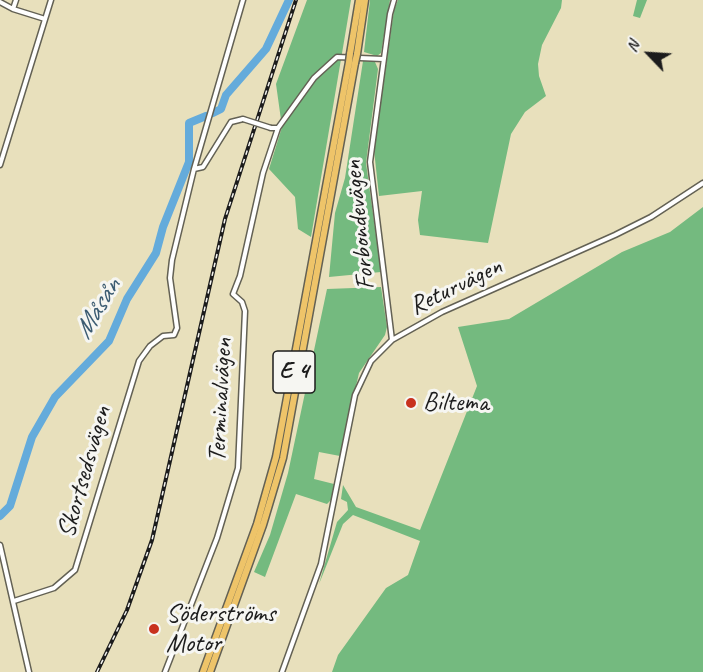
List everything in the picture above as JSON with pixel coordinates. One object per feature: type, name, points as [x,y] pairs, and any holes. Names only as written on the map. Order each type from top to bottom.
[{"type":"highway","name":"E 4","points":[[210,672],[263,525],[283,458],[352,63],[358,0]]},
{"type":"highway","name":"E 4","points":[[353,54],[365,0]]},
{"type":"highway","name":"E 4","points":[[203,672],[257,524],[279,445],[352,63]]},
{"type":"street","points":[[13,9],[16,0]]},
{"type":"street","points":[[0,165],[51,0]]},
{"type":"street","points":[[243,0],[194,169],[204,167],[231,122],[243,119],[278,128],[314,78],[337,57],[383,59]]},
{"type":"street","name":"Forbondevägen","points":[[392,340],[370,162],[383,59],[394,0]]},
{"type":"street","points":[[0,2],[13,9],[45,19]]},
{"type":"street","name":"Terminalvägen","points":[[165,672],[229,504],[238,468],[245,311],[242,302],[233,294],[240,276],[263,172],[278,128]]},
{"type":"street","name":"Skortsedsvägen","points":[[14,601],[54,588],[75,570],[139,362],[144,352],[158,340],[174,335],[177,328],[171,269],[194,169]]},
{"type":"street","name":"Returvägen","points":[[282,672],[321,564],[359,383],[371,361],[392,340],[442,312],[624,231],[703,183]]},
{"type":"street","points":[[0,545],[29,672]]},
{"type":"green space","points":[[307,0],[351,0],[311,237],[298,229],[295,197],[269,169],[282,127],[276,84]]},
{"type":"green space","points":[[370,0],[390,0],[381,53],[377,56],[364,52]]},
{"type":"green space","points":[[398,0],[562,0],[561,8],[542,45],[538,64],[539,76],[546,96],[525,112],[511,134],[488,243],[420,235],[418,220],[422,191],[379,196],[374,150],[394,10]]},
{"type":"green space","points":[[637,0],[647,0],[640,18],[633,16]]},
{"type":"green space","points":[[363,61],[375,62],[378,69],[366,163],[381,272],[329,277],[335,213],[345,178]]},
{"type":"green space","points":[[703,207],[703,672],[332,672],[338,655],[386,588],[408,575],[420,541],[353,515],[343,524],[319,584],[337,522],[348,510],[347,502],[341,499],[343,485],[356,507],[420,530],[477,386],[458,327],[509,319],[622,252],[670,232]]},
{"type":"green space","points":[[381,287],[387,327],[385,335],[359,373],[340,456],[319,452],[314,479],[334,484],[331,500],[327,504],[296,494],[265,577],[254,572],[270,535],[288,473],[327,289]]},
{"type":"waterway","name":"Måsån","points":[[213,113],[221,109],[226,95],[266,49],[289,0]]},
{"type":"waterway","name":"Måsån","points":[[0,516],[10,506],[32,437],[55,397],[109,341],[127,299],[156,253],[163,227],[189,162],[189,123],[206,116]]},
{"type":"railway","points":[[97,672],[127,610],[152,540],[225,219],[296,0]]},
{"type":"place","name":"Biltema","points":[[411,403]]},
{"type":"place","name":"Söderströms Motor","points":[[154,629]]}]
